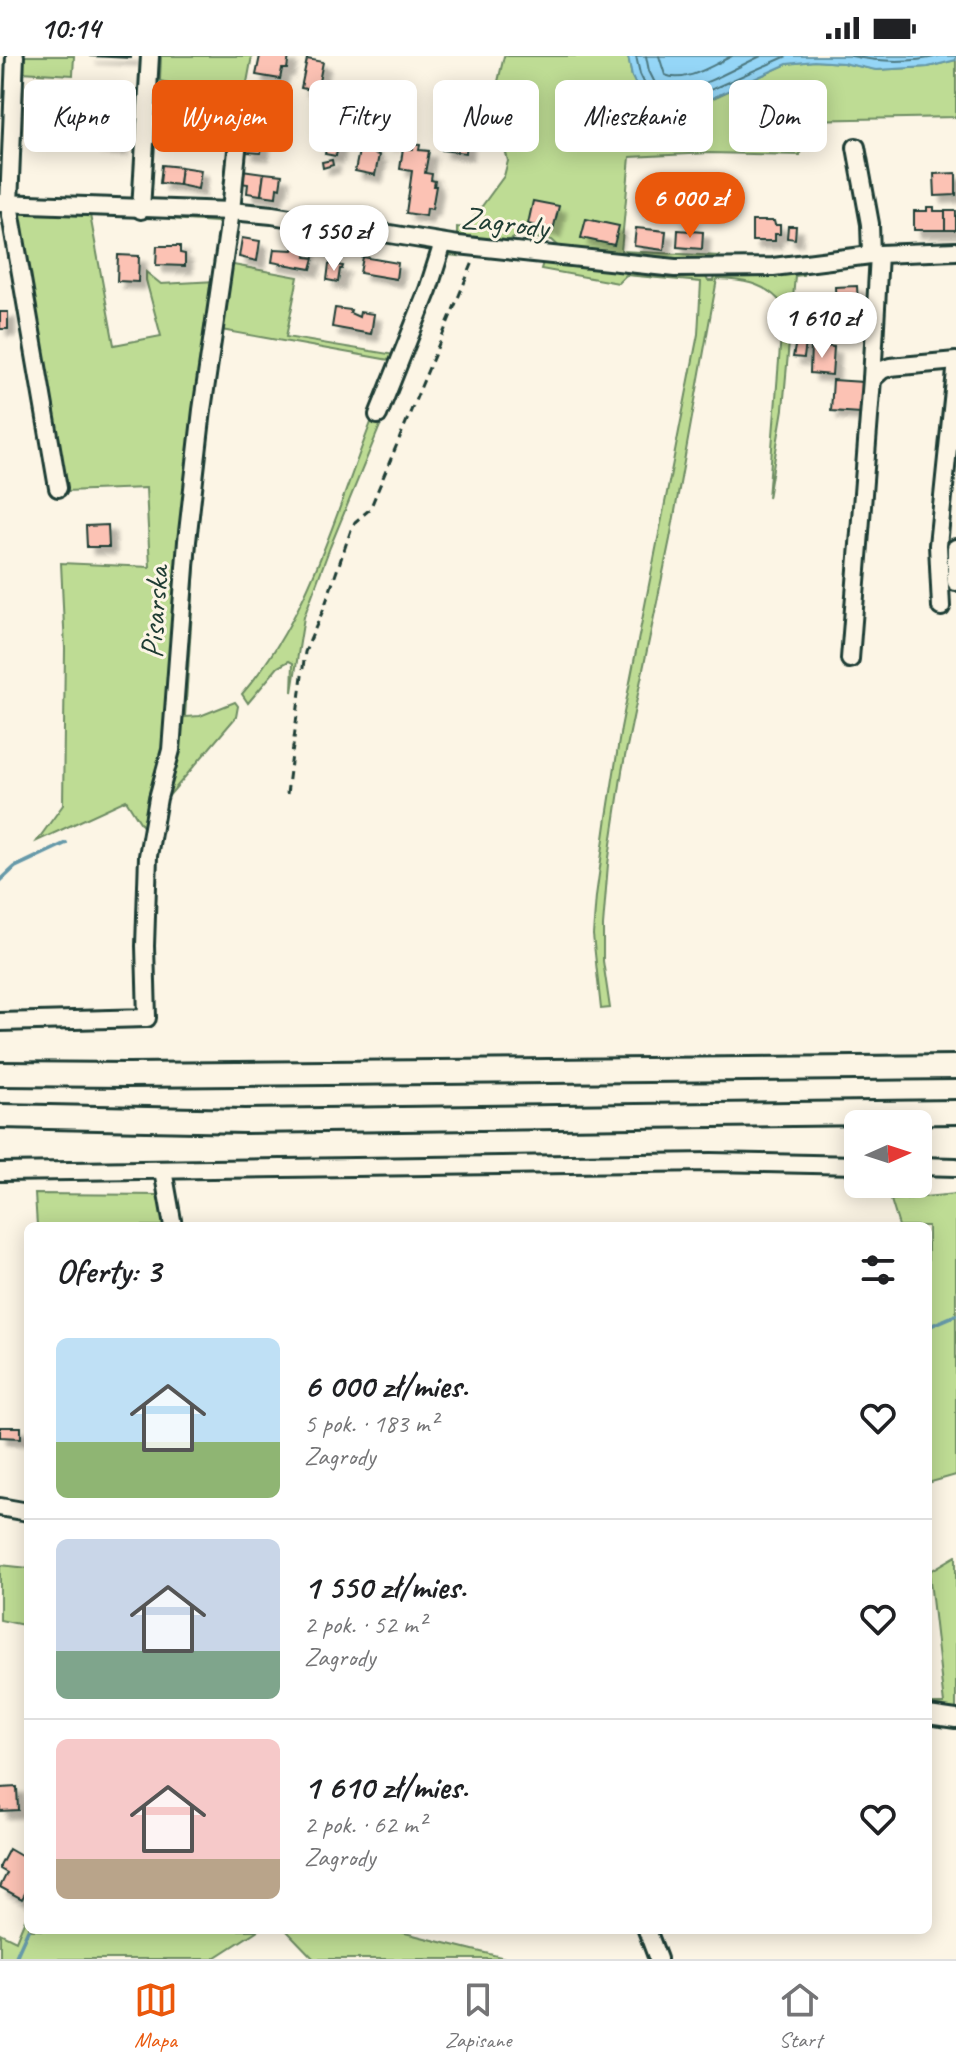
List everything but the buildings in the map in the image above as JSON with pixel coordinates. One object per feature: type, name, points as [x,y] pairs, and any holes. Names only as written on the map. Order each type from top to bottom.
[{"type":"highway","points":[[0,1074],[956,1067]]},
{"type":"highway","points":[[0,1116],[245,1121],[956,1112]]},
{"type":"street","points":[[15,56],[5,204],[58,488]]},
{"type":"street","points":[[141,210],[150,56]]},
{"type":"street","points":[[850,659],[872,379],[875,255],[856,147]]},
{"type":"street","name":"Pisarska","points":[[0,1022],[147,1018],[145,946],[148,856],[158,798],[171,750],[189,526],[237,152]]},
{"type":"street","name":"Zagrody","points":[[5,204],[231,211],[443,243],[675,268],[773,267],[875,255],[956,251]]},
{"type":"street","points":[[378,415],[428,290],[443,243]]},
{"type":"street","points":[[872,379],[890,367],[956,361]]},
{"type":"street","points":[[941,607],[938,545],[956,371]]},
{"type":"street","points":[[956,548],[956,582]]},
{"type":"street","points":[[0,1172],[711,1162],[844,1165]]},
{"type":"street","points":[[932,1166],[956,1167]]},
{"type":"street","points":[[163,1170],[172,1222]]},
{"type":"street","points":[[0,1507],[24,1511]]},
{"type":"street","points":[[932,1716],[956,1719]]},
{"type":"street","points":[[649,1934],[658,1959]]},
{"type":"path","points":[[287,794],[308,642],[324,608],[351,530],[355,522],[370,509],[480,247]]},
{"type":"green space","points":[[20,56],[74,56],[73,75],[21,72]]},
{"type":"green space","points":[[161,56],[252,56],[248,80],[160,80]]},
{"type":"green space","points":[[504,56],[628,56],[632,77],[637,80],[555,80],[555,152],[713,152],[713,98],[729,91],[729,152],[800,152],[800,155],[710,153],[630,157],[621,251],[719,256],[719,261],[704,263],[565,252],[552,240],[518,236],[500,245],[460,239],[457,227],[466,228],[504,176],[508,161],[506,152],[539,152],[539,80],[498,80]]},
{"type":"green space","points":[[956,60],[956,117],[827,120],[827,80],[752,80],[787,64],[814,61],[877,70],[928,67]]},
{"type":"green space","points":[[19,210],[120,213],[122,216],[90,215],[114,345],[161,336],[146,272],[161,284],[216,281],[221,226],[217,222],[170,219],[170,214],[220,218],[223,221],[166,753],[145,830],[126,800],[37,841],[63,805],[65,649],[61,563],[150,567],[146,488],[65,491],[17,213]]},
{"type":"green space","points":[[242,218],[241,223],[234,222],[228,264],[298,277],[286,337],[395,355],[395,361],[221,330],[207,429],[185,717],[200,716],[235,702],[238,706],[236,717],[161,805],[232,220]]},
{"type":"green space","points":[[453,250],[458,256],[448,255],[304,617],[292,692],[293,663],[289,661],[278,667],[248,703],[242,694],[266,664],[303,598],[399,357],[445,252]]},
{"type":"green space","points":[[544,259],[704,273],[708,281],[713,281],[714,275],[802,270],[803,275],[795,276],[783,409],[768,498],[781,335],[780,301],[751,283],[717,279],[670,539],[622,771],[608,864],[603,926],[603,961],[610,1008],[601,1009],[593,935],[596,896],[621,728],[698,334],[701,282],[626,275],[618,283],[541,269]]},
{"type":"green space","points":[[35,1194],[165,1195],[168,1222],[37,1222]]},
{"type":"green space","points":[[956,1194],[956,1475],[932,1482],[932,1222],[898,1222],[891,1200]]},
{"type":"green space","points":[[956,1556],[956,1714],[932,1710],[932,1704],[944,1704],[932,1598],[932,1570]]},
{"type":"green space","points":[[0,1565],[24,1568],[24,1625],[0,1620]]},
{"type":"green space","points":[[24,1922],[24,1934],[252,1934],[213,1959],[0,1959],[0,1933],[16,1941]]},
{"type":"green space","points":[[290,1934],[409,1934],[509,1959],[314,1959]]},
{"type":"water","points":[[628,56],[956,56],[956,60],[928,67],[876,70],[814,61],[787,64],[752,80],[729,80],[729,90],[713,98],[713,80],[633,80]]},
{"type":"waterway","points":[[0,881],[15,867],[66,843]]},
{"type":"waterway","points":[[932,1325],[956,1315]]},
{"type":"waterway","points":[[15,1959],[26,1934]]}]
